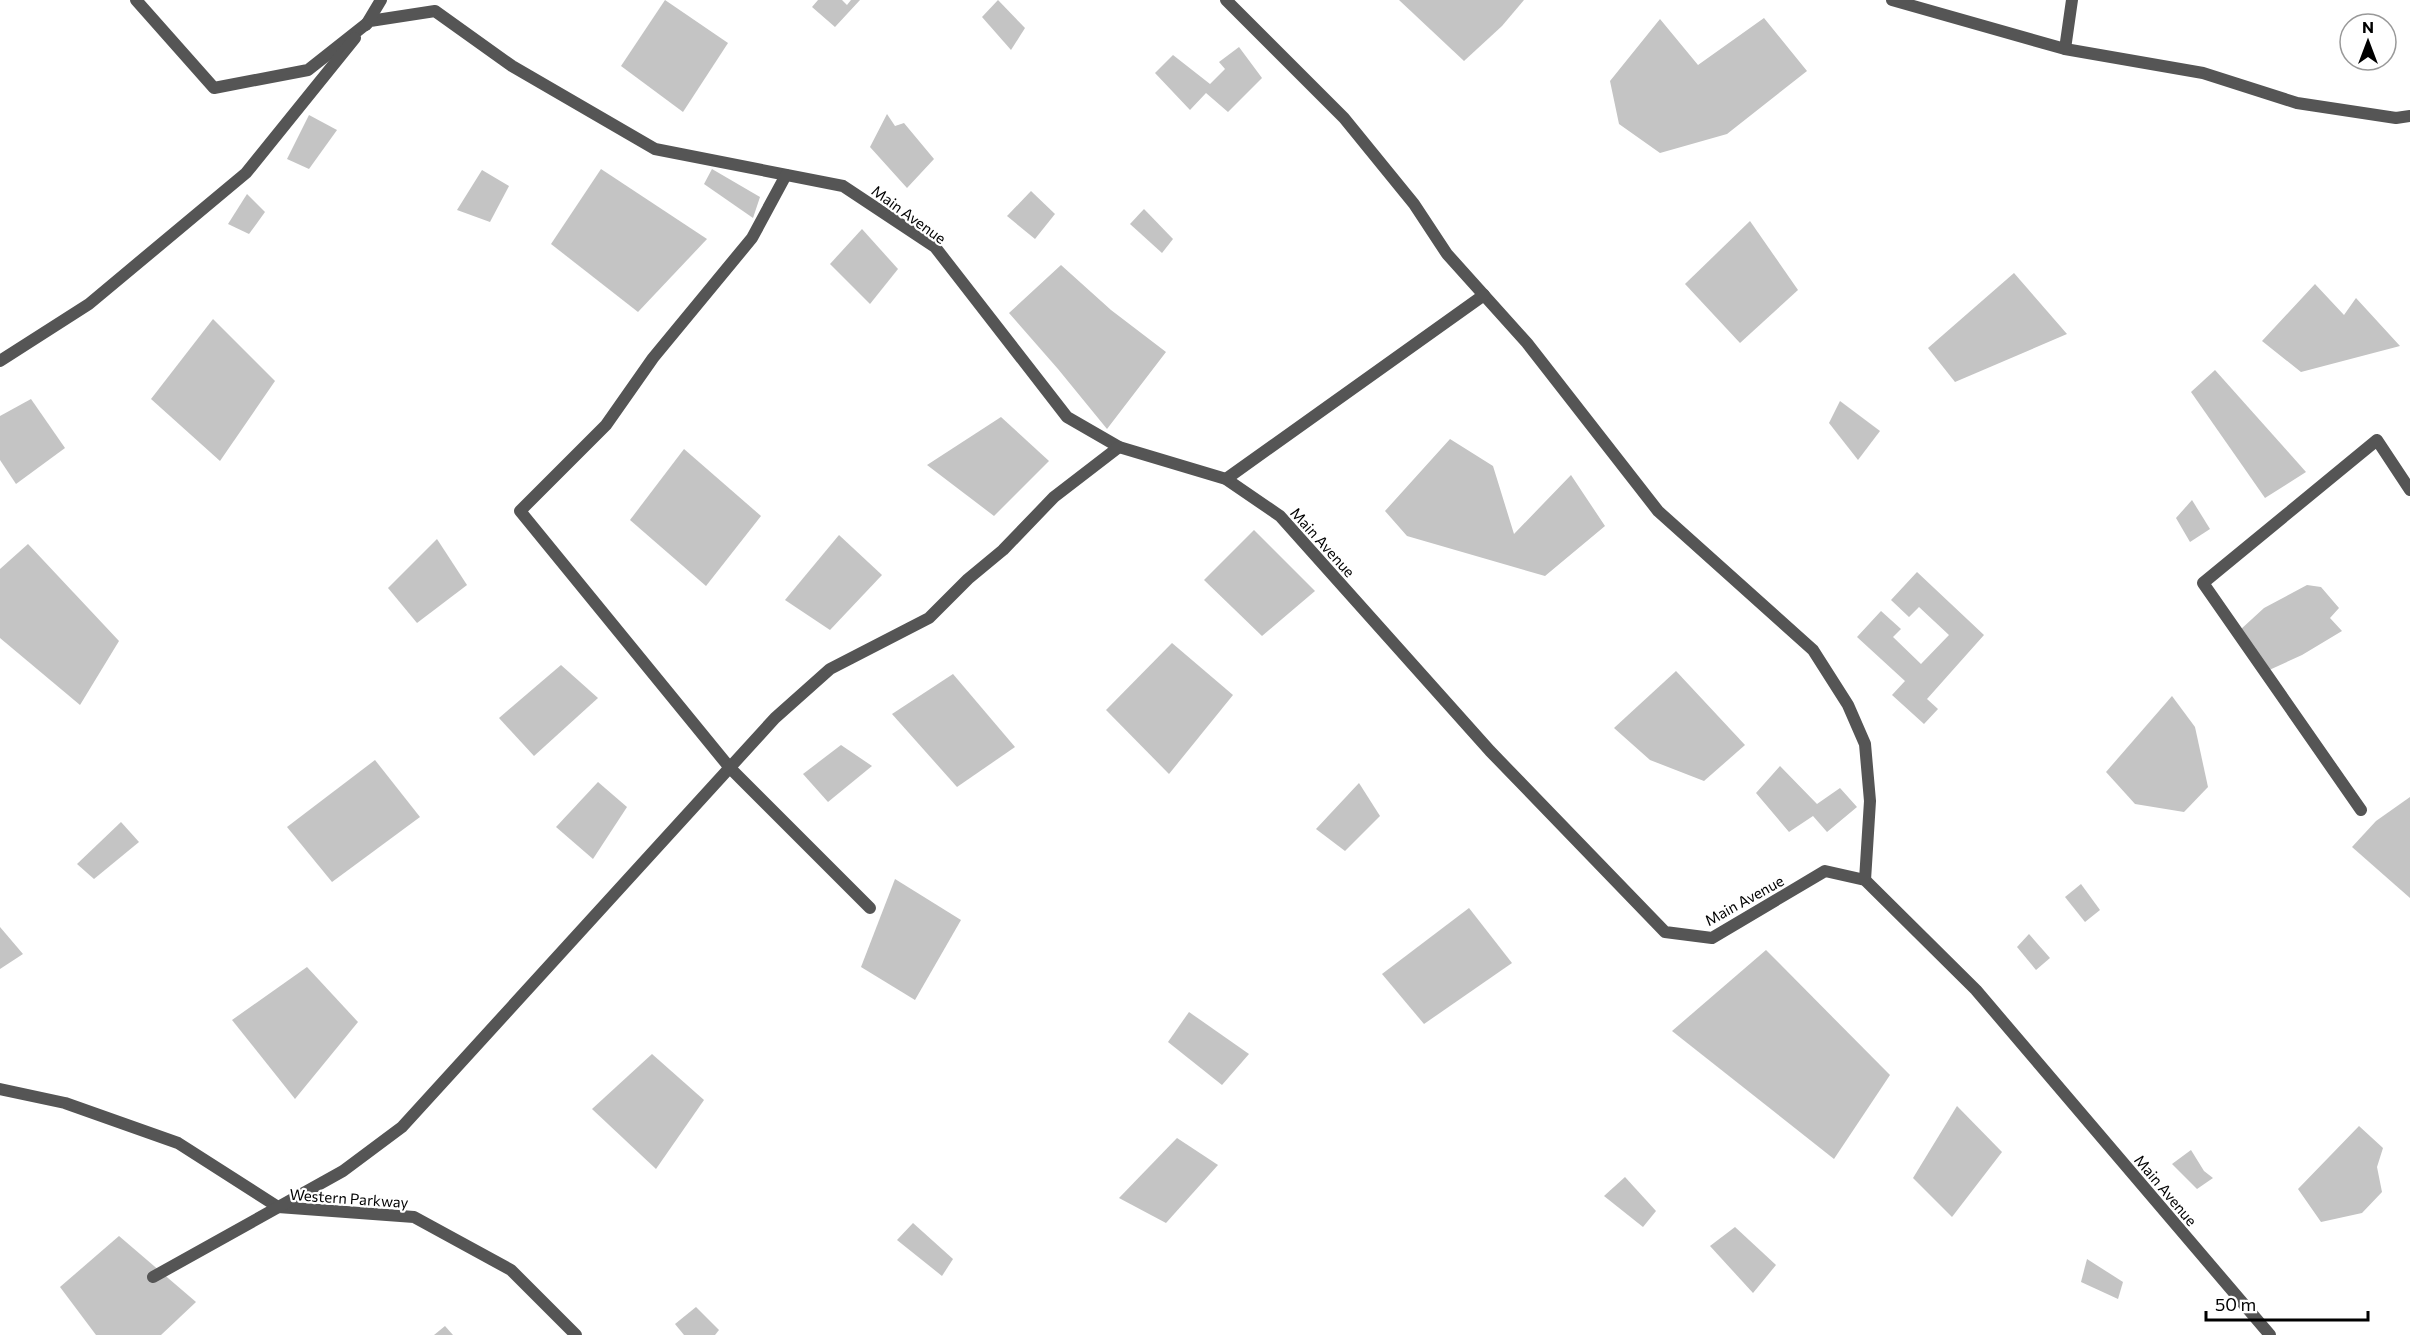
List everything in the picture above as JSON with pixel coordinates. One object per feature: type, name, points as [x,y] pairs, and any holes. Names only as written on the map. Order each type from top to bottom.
[{"type":"street","points":[[136,0],[214,88],[308,70],[369,21]]},
{"type":"street","points":[[0,361],[89,304],[246,173],[369,21],[381,0]]},
{"type":"street","points":[[1226,0],[1344,118],[1414,204],[1447,254],[1527,343],[1658,511],[1813,650],[1848,705],[1865,744],[1870,801],[1865,880]]},
{"type":"street","points":[[1892,0],[2065,49],[2203,73],[2297,103],[2396,118],[2410,116]]},
{"type":"street","points":[[2065,49],[2072,0]]},
{"type":"street","name":"Main Avenue","points":[[369,21],[435,11],[512,66],[655,149],[843,186],[935,247],[1067,417],[1119,447],[1226,479],[1280,516],[1490,751],[1665,932],[1712,938],[1825,871],[1865,880],[1976,990],[2270,1335]]},
{"type":"street","points":[[786,175],[752,238],[653,358],[606,425],[520,511],[730,768],[870,908]]},
{"type":"street","points":[[1226,479],[1484,295]]},
{"type":"street","points":[[2361,810],[2203,583],[2377,440],[2410,490]]},
{"type":"street","points":[[153,1277],[343,1171],[402,1127],[775,718],[830,669],[929,618],[968,579],[1003,550],[1054,496],[1119,447]]},
{"type":"street","name":"Western Parkway","points":[[0,1089],[65,1103],[178,1143],[278,1207],[414,1217],[511,1270],[576,1335]]},
{"type":"building","points":[[665,0],[728,43],[683,112],[621,66]]},
{"type":"building","points":[[818,0],[842,0],[847,5],[851,0],[860,0],[835,27],[812,7]]},
{"type":"building","points":[[998,0],[1025,28],[1011,50],[982,17]]},
{"type":"building","points":[[1399,0],[1524,0],[1502,26],[1464,61]]},
{"type":"building","points":[[1764,18],[1807,71],[1727,134],[1660,153],[1619,124],[1610,81],[1660,19],[1698,65]]},
{"type":"building","points":[[1239,47],[1262,78],[1228,112],[1206,93],[1190,110],[1155,73],[1173,55],[1210,84],[1225,69],[1219,62]]},
{"type":"building","points":[[887,114],[895,126],[904,123],[934,159],[907,188],[870,147]]},
{"type":"building","points":[[309,115],[337,130],[309,169],[287,159]]},
{"type":"building","points":[[601,169],[707,239],[638,312],[551,244]]},
{"type":"building","points":[[712,169],[760,197],[753,218],[704,184]]},
{"type":"building","points":[[482,170],[509,186],[490,222],[457,210]]},
{"type":"building","points":[[1031,191],[1055,214],[1035,239],[1007,216]]},
{"type":"building","points":[[247,194],[265,212],[249,234],[228,224]]},
{"type":"building","points":[[1144,209],[1173,239],[1162,253],[1130,224]]},
{"type":"building","points":[[1750,221],[1798,290],[1740,343],[1685,284]]},
{"type":"building","points":[[862,229],[898,269],[870,304],[830,264]]},
{"type":"building","points":[[1061,265],[1111,310],[1166,352],[1107,429],[1009,313]]},
{"type":"building","points":[[2014,273],[2067,334],[1955,382],[1928,348]]},
{"type":"building","points":[[2315,284],[2344,315],[2356,298],[2400,346],[2301,372],[2262,341]]},
{"type":"building","points":[[213,319],[275,381],[220,461],[151,399]]},
{"type":"building","points":[[2215,370],[2306,472],[2265,498],[2191,392]]},
{"type":"building","points":[[31,399],[65,448],[16,484],[0,460],[0,416]]},
{"type":"building","points":[[1840,401],[1880,431],[1858,460],[1829,423]]},
{"type":"building","points":[[1001,417],[1049,461],[994,516],[927,465]]},
{"type":"building","points":[[1450,439],[1493,466],[1514,534],[1571,475],[1605,526],[1545,576],[1407,536],[1385,511]]},
{"type":"building","points":[[684,449],[761,516],[706,586],[630,520]]},
{"type":"building","points":[[2192,500],[2210,529],[2190,542],[2176,518]]},
{"type":"building","points":[[1254,530],[1315,591],[1262,636],[1204,580]]},
{"type":"building","points":[[839,535],[882,575],[830,630],[785,600]]},
{"type":"building","points":[[437,539],[467,585],[417,623],[388,588]]},
{"type":"building","points":[[28,544],[119,641],[80,705],[0,638],[0,569]]},
{"type":"building","points":[[1917,572],[1984,635],[1927,699],[1938,709],[1924,724],[1892,695],[1905,681],[1857,637],[1881,611],[1901,629],[1893,637],[1921,664],[1949,635],[1919,607],[1909,617],[1891,600]]},
{"type":"building","points":[[2307,585],[2321,587],[2339,608],[2330,618],[2342,631],[2302,655],[2267,671],[2240,630],[2264,608]]},
{"type":"building","points":[[1172,643],[1233,695],[1169,774],[1106,710]]},
{"type":"building","points":[[561,665],[598,698],[534,756],[499,718]]},
{"type":"building","points":[[1676,671],[1745,745],[1704,781],[1650,760],[1614,728]]},
{"type":"building","points":[[953,674],[1015,747],[957,787],[892,714]]},
{"type":"building","points":[[2172,696],[2195,727],[2208,787],[2184,812],[2135,804],[2106,772]]},
{"type":"building","points":[[841,745],[872,766],[828,802],[803,774]]},
{"type":"building","points":[[375,760],[420,817],[332,882],[287,827]]},
{"type":"building","points":[[1780,766],[1817,804],[1840,788],[1857,807],[1827,832],[1813,816],[1789,832],[1756,793]]},
{"type":"building","points":[[598,782],[627,807],[593,859],[556,827]]},
{"type":"building","points":[[1359,783],[1380,816],[1345,851],[1316,829]]},
{"type":"building","points":[[2410,797],[2410,898],[2352,847],[2376,821]]},
{"type":"building","points":[[121,822],[139,842],[94,879],[77,864]]},
{"type":"building","points":[[895,879],[961,920],[915,1000],[861,967]]},
{"type":"building","points":[[2081,884],[2100,910],[2085,922],[2065,897]]},
{"type":"building","points":[[1469,908],[1512,963],[1424,1024],[1382,974]]},
{"type":"building","points":[[0,927],[23,954],[0,969]]},
{"type":"building","points":[[2029,934],[2050,958],[2036,970],[2017,947]]},
{"type":"building","points":[[1766,950],[1890,1075],[1834,1159],[1672,1031]]},
{"type":"building","points":[[307,967],[358,1022],[295,1099],[232,1020]]},
{"type":"building","points":[[1189,1012],[1249,1054],[1222,1085],[1168,1042]]},
{"type":"building","points":[[652,1054],[704,1100],[656,1169],[592,1109]]},
{"type":"building","points":[[1957,1106],[2002,1152],[1952,1217],[1913,1178]]},
{"type":"building","points":[[2359,1126],[2383,1148],[2377,1167],[2382,1192],[2362,1213],[2321,1222],[2298,1189]]},
{"type":"building","points":[[1177,1138],[1218,1165],[1166,1223],[1119,1198]]},
{"type":"building","points":[[2191,1150],[2204,1171],[2213,1178],[2197,1189],[2172,1164]]},
{"type":"building","points":[[1625,1177],[1656,1211],[1643,1227],[1604,1196]]},
{"type":"building","points":[[913,1223],[953,1259],[942,1276],[897,1240]]},
{"type":"building","points":[[1735,1227],[1776,1265],[1753,1293],[1710,1246]]},
{"type":"building","points":[[119,1236],[196,1302],[161,1335],[96,1335],[60,1287]]},
{"type":"building","points":[[2087,1259],[2123,1282],[2118,1299],[2081,1282]]},
{"type":"building","points":[[696,1307],[719,1330],[715,1335],[684,1335],[675,1324]]},
{"type":"building","points":[[445,1326],[453,1335],[434,1335]]}]
